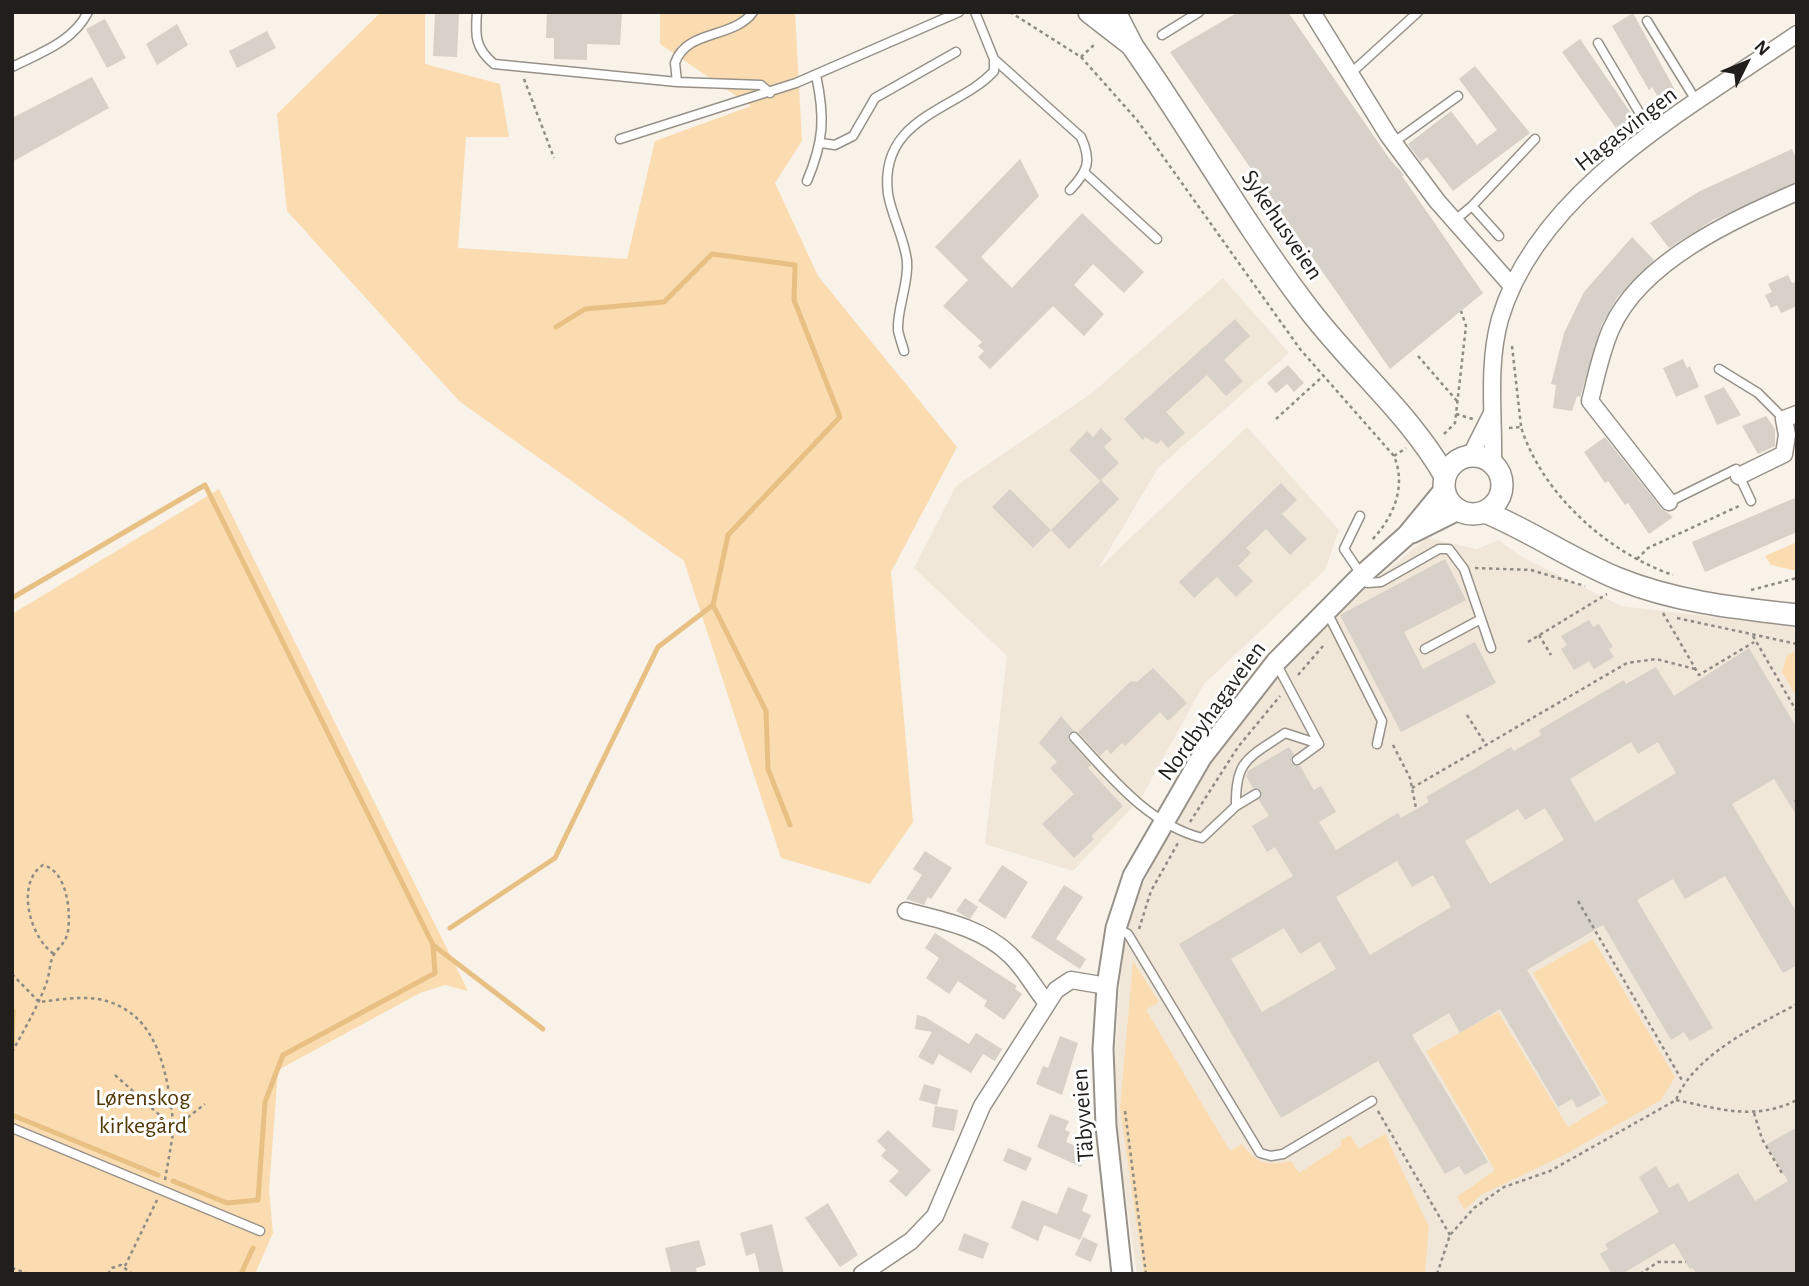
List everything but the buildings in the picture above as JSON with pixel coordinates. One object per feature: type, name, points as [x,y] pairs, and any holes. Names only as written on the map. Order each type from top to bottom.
[{"type":"main road","name":"Sykehusveien","points":[[1089,12],[1133,47]]},
{"type":"main road","name":"Sykehusveien","points":[[1115,12],[1133,47],[1242,216],[1306,306],[1406,419],[1445,483]]},
{"type":"main road","name":"Sykehusveien","points":[[1406,419],[1467,456]]},
{"type":"main road","points":[[1467,456],[1493,462],[1500,472],[1502,492],[1496,503],[1485,512],[1471,514],[1458,510],[1449,502],[1445,483],[1452,464],[1467,456]]},
{"type":"main road","points":[[1502,492],[1542,537]]},
{"type":"main road","points":[[1485,512],[1542,537],[1599,570],[1658,593],[1719,606],[1797,615]]},
{"type":"street","points":[[1312,12],[1394,142],[1454,220],[1512,286]]},
{"type":"street","name":"Hagasvingen","points":[[1493,462],[1490,420],[1498,330],[1512,286],[1571,203],[1610,164],[1797,34]]},
{"type":"street","points":[[1669,502],[1590,401],[1612,327],[1633,298],[1678,255],[1742,216],[1797,192]]},
{"type":"street","points":[[1739,476],[1784,454],[1791,416]]},
{"type":"street","name":"Hagasvingen","points":[[1467,456],[1490,420]]},
{"type":"street","name":"Nordbyhagaveien","points":[[1408,535],[1445,483]]},
{"type":"street","name":"Nordbyhagaveien","points":[[1112,953],[1116,928],[1133,877],[1201,758],[1276,662],[1326,610],[1355,568],[1408,535],[1458,510]]},
{"type":"street","points":[[906,911],[948,921],[988,937],[1010,955],[1046,1002]]},
{"type":"street","name":"Täbyveien","points":[[1112,953],[1102,1049],[1122,1274]]},
{"type":"street","points":[[862,1274],[911,1241],[935,1216],[982,1106],[1055,990],[1071,980],[1107,986]]},
{"type":"lane","points":[[12,67],[57,45],[71,35],[88,12]]},
{"type":"lane","points":[[477,12],[475,40],[481,52],[494,64],[521,69],[677,82],[761,85],[770,93]]},
{"type":"lane","points":[[677,82],[675,63],[686,46],[732,29],[753,12]]},
{"type":"lane","points":[[620,139],[770,93],[959,12]]},
{"type":"lane","points":[[904,351],[898,329],[908,270],[904,237],[888,193],[894,156],[906,134],[923,117],[985,81],[994,71],[994,59],[975,12]]},
{"type":"lane","points":[[1162,35],[1199,12]]},
{"type":"lane","points":[[1350,74],[1418,12]]},
{"type":"lane","points":[[1647,21],[1698,103]]},
{"type":"lane","points":[[1598,43],[1652,134]]},
{"type":"lane","points":[[821,143],[835,145],[853,136],[875,98],[956,52]]},
{"type":"lane","points":[[994,59],[1081,137],[1088,153],[1085,173],[1070,190]]},
{"type":"lane","points":[[807,181],[821,143],[823,106],[816,75]]},
{"type":"lane","points":[[1394,142],[1458,96]]},
{"type":"lane","points":[[1454,220],[1472,206],[1535,139]]},
{"type":"lane","points":[[1085,173],[1157,239]]},
{"type":"lane","points":[[1472,206],[1499,236]]},
{"type":"lane","points":[[1719,369],[1791,416]]},
{"type":"lane","points":[[1669,502],[1736,469],[1751,501]]},
{"type":"lane","points":[[1360,516],[1345,544],[1344,552],[1367,583],[1381,582],[1439,549],[1449,549],[1464,569],[1491,648]]},
{"type":"lane","points":[[1326,610],[1382,721],[1377,744]]},
{"type":"lane","points":[[1425,649],[1481,619]]},
{"type":"lane","points":[[1276,662],[1318,744]]},
{"type":"lane","points":[[1236,806],[1235,780],[1244,761],[1285,733],[1318,744]]},
{"type":"lane","points":[[1073,737],[1163,823],[1183,833],[1202,838],[1236,806],[1256,794]]},
{"type":"lane","points":[[1297,760],[1318,744]]},
{"type":"lane","points":[[1116,928],[1128,934],[1260,1153],[1271,1156],[1283,1154],[1372,1101]]},
{"type":"lane","points":[[12,1128],[260,1231]]},
{"type":"path","points":[[1010,12],[1081,57],[1137,120],[1239,267],[1322,377],[1389,449],[1399,475],[1396,498],[1388,519],[1355,568]]},
{"type":"path","points":[[1081,57],[1102,38]]},
{"type":"path","points":[[521,69],[554,158]]},
{"type":"path","points":[[1444,434],[1454,426],[1456,414],[1466,326],[1461,311]]},
{"type":"path","points":[[1511,341],[1521,427],[1530,453],[1558,492],[1591,526],[1637,559],[1676,577]]},
{"type":"path","points":[[1418,356],[1457,401]]},
{"type":"path","points":[[1276,419],[1322,377]]},
{"type":"path","points":[[1456,414],[1521,427]]},
{"type":"path","points":[[1637,559],[1648,548],[1751,501]]},
{"type":"path","points":[[1746,589],[1797,578]]},
{"type":"path","points":[[1528,642],[1607,594]]},
{"type":"path","points":[[1663,613],[1699,675],[1754,642]]},
{"type":"path","points":[[1539,635],[1551,655]]},
{"type":"path","points":[[1753,636],[1754,642],[1797,712]]},
{"type":"path","points":[[1134,944],[1151,891],[1183,833],[1238,747],[1323,646]]},
{"type":"path","points":[[1412,788],[1627,663],[1656,659],[1695,669]]},
{"type":"path","points":[[1467,715],[1486,745]]},
{"type":"path","points":[[1393,745],[1412,788],[1416,808]]},
{"type":"path","points":[[12,1052],[38,1002],[54,954],[64,942],[68,911],[62,883],[55,872],[43,865],[34,873],[29,902],[37,936],[54,954]]},
{"type":"path","points":[[1578,901],[1683,1082]]},
{"type":"path","points":[[12,975],[38,1002],[98,999],[115,1005],[141,1023],[160,1051],[174,1128],[115,1075]]},
{"type":"path","points":[[1676,1100],[1683,1082],[1733,1039],[1797,1004]]},
{"type":"path","points":[[13,1034],[19,1039]]},
{"type":"path","points":[[1437,1274],[1450,1235],[1474,1208],[1504,1187],[1550,1171],[1676,1100],[1755,1113],[1776,1110],[1797,1100]]},
{"type":"path","points":[[1372,1101],[1450,1235]]},
{"type":"path","points":[[1124,1109],[1146,1274]]},
{"type":"path","points":[[1755,1113],[1762,1139],[1783,1175]]},
{"type":"path","points":[[1640,1274],[1658,1262],[1686,1262]]},
{"type":"path","points":[[108,1274],[111,1268],[121,1265],[132,1274]]},
{"type":"path","points":[[12,1268],[29,1274]]},
{"type":"shaded area","points":[[1223,278],[1289,353],[1158,468],[1098,569],[1247,427],[1339,530],[1325,570],[1204,684],[1141,798],[1073,871],[985,844],[1007,656],[914,568],[956,486],[1092,393]]},
{"type":"shaded area","points":[[1427,538],[1477,549],[1498,540],[1522,557],[1621,606],[1797,627],[1797,1274],[1137,1274],[1112,1102],[1124,922],[1205,761],[1336,611]]},
{"type":"green space","points":[[381,12],[425,14],[425,64],[500,84],[509,137],[466,137],[458,248],[627,259],[655,141],[751,106],[660,44],[660,12],[795,12],[802,141],[775,183],[818,276],[957,447],[891,572],[913,822],[870,884],[781,858],[684,561],[459,401],[287,211],[277,114]]},
{"type":"green space","name":"Lørenskog kirkegård","points":[[219,489],[468,991],[445,985],[420,993],[278,1070],[269,1190],[273,1233],[255,1274],[12,1274],[12,614]]},
{"type":"green space","points":[[1797,542],[1797,571],[1771,565],[1765,556]]},
{"type":"green space","points":[[1797,650],[1797,697],[1782,672],[1787,656]]},
{"type":"green space","points":[[1593,939],[1675,1077],[1661,1100],[1564,1155],[1481,1195],[1464,1210],[1457,1197],[1495,1170],[1426,1051],[1498,1012],[1568,1127],[1608,1103],[1533,973]]},
{"type":"green space","points":[[1133,961],[1159,1002],[1146,1010],[1230,1151],[1242,1144],[1263,1162],[1291,1161],[1299,1173],[1341,1146],[1341,1140],[1350,1135],[1359,1149],[1385,1134],[1429,1227],[1425,1274],[1144,1274],[1120,1108]]},
{"type":"waterway","points":[[450,928],[555,858],[658,647],[713,605],[728,535],[840,417],[794,300],[795,265],[712,254],[664,302],[585,309],[556,327]]},
{"type":"waterway","points":[[12,598],[205,485],[433,945],[435,973],[283,1055],[265,1102],[258,1200],[227,1203],[173,1181]]},
{"type":"waterway","points":[[713,605],[766,711],[768,769],[790,825]]},
{"type":"waterway","points":[[433,945],[543,1029]]},
{"type":"waterway","points":[[12,1046],[13,1011]]},
{"type":"waterway","points":[[12,1115],[158,1175]]},
{"type":"waterway","points":[[241,1274],[253,1248]]}]
